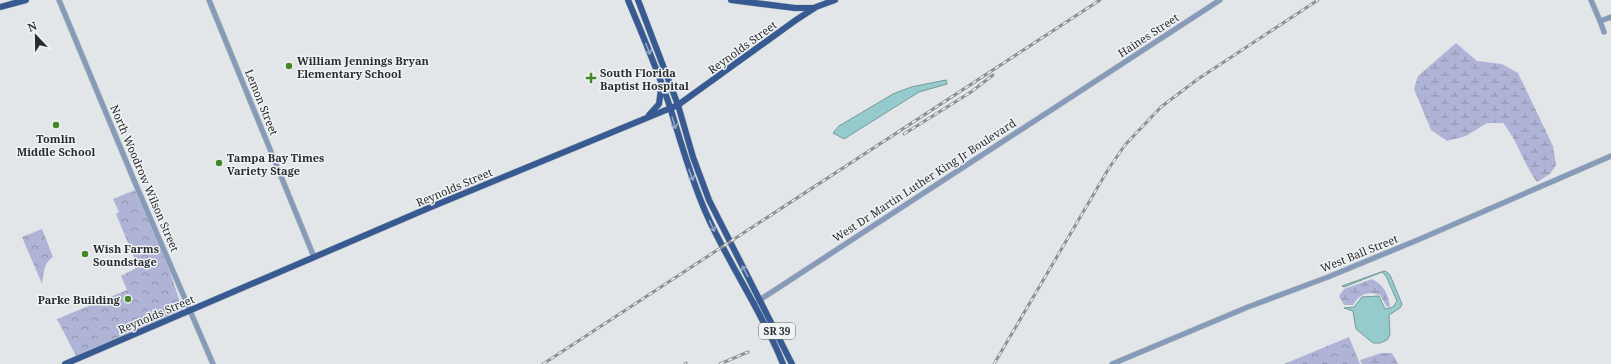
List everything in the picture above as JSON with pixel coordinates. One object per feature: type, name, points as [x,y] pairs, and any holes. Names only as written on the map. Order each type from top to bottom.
[{"type":"main road","points":[[0,7],[26,0]]},
{"type":"main road","name":"SR 39","points":[[628,0],[670,108],[693,182],[722,247],[753,303],[783,364]]},
{"type":"main road","name":"SR 39","points":[[638,0],[678,105],[699,174],[714,210],[792,364]]},
{"type":"main road","points":[[731,0],[795,8],[816,7]]},
{"type":"main road","name":"Reynolds Street","points":[[65,364],[314,257],[678,105],[796,20],[816,7],[835,0]]},
{"type":"main road","points":[[795,8],[798,13],[796,20]]},
{"type":"main road","points":[[646,118],[659,104],[660,81]]},
{"type":"street","name":"North Woodrow Wilson Street","points":[[59,0],[213,364]]},
{"type":"street","name":"Lemon Street","points":[[209,0],[314,257]]},
{"type":"street","name":"Haines Street","points":[[1106,73],[1220,0]]},
{"type":"street","points":[[1591,0],[1604,32]]},
{"type":"street","points":[[1600,21],[1611,17]]},
{"type":"street","name":"West Dr Martin Luther King Jr Boulevard","points":[[753,303],[1106,73]]},
{"type":"street","name":"West Ball Street","points":[[1112,364],[1248,307],[1328,277],[1420,239],[1611,156]]},
{"type":"green space","points":[[1456,43],[1477,61],[1502,64],[1518,73],[1553,146],[1556,165],[1550,174],[1537,182],[1513,137],[1503,123],[1487,123],[1466,136],[1447,141],[1431,130],[1414,89],[1418,76]]},
{"type":"green space","points":[[135,190],[166,260],[183,311],[76,356],[57,319],[127,290],[121,276],[138,267],[116,214],[119,212],[113,199]]},
{"type":"green space","points":[[42,229],[53,257],[49,260],[45,267],[42,284],[22,237]]},
{"type":"green space","points":[[1372,279],[1380,284],[1385,290],[1390,306],[1387,307],[1380,295],[1371,293],[1364,294],[1358,298],[1353,305],[1344,305],[1339,296],[1344,289]]},
{"type":"green space","points":[[1349,337],[1360,364],[1284,364]]},
{"type":"green space","points":[[1381,353],[1392,353],[1398,364],[1362,364],[1360,360]]},
{"type":"shaded area","points":[[946,80],[947,84],[919,92],[844,139],[833,133],[839,126],[893,94],[911,87]]},
{"type":"shaded area","points":[[1384,271],[1390,275],[1402,304],[1400,308],[1389,315],[1390,335],[1387,340],[1380,343],[1373,343],[1356,329],[1353,311],[1344,308],[1354,307],[1362,297],[1379,296],[1385,309],[1393,307],[1397,301],[1386,276],[1382,272],[1344,287],[1342,286]]},
{"type":"railway","points":[[543,364],[1100,0]]},
{"type":"railway","points":[[994,364],[1109,168],[1125,145],[1161,107],[1198,79],[1318,0]]},
{"type":"railway","points":[[904,134],[971,92],[993,75]]},
{"type":"railway","points":[[720,364],[748,352]]},
{"type":"place","name":"William Jennings Bryan Elementary School","points":[[289,66]]},
{"type":"place","name":"South Florida Baptist Hospital","points":[[591,78]]},
{"type":"place","name":"Tomlin Middle School","points":[[56,125]]},
{"type":"place","name":"Tampa Bay Times Variety Stage","points":[[219,163]]},
{"type":"place","name":"Wish Farms Soundstage","points":[[85,254]]},
{"type":"place","name":"Parke Building","points":[[128,299]]}]
